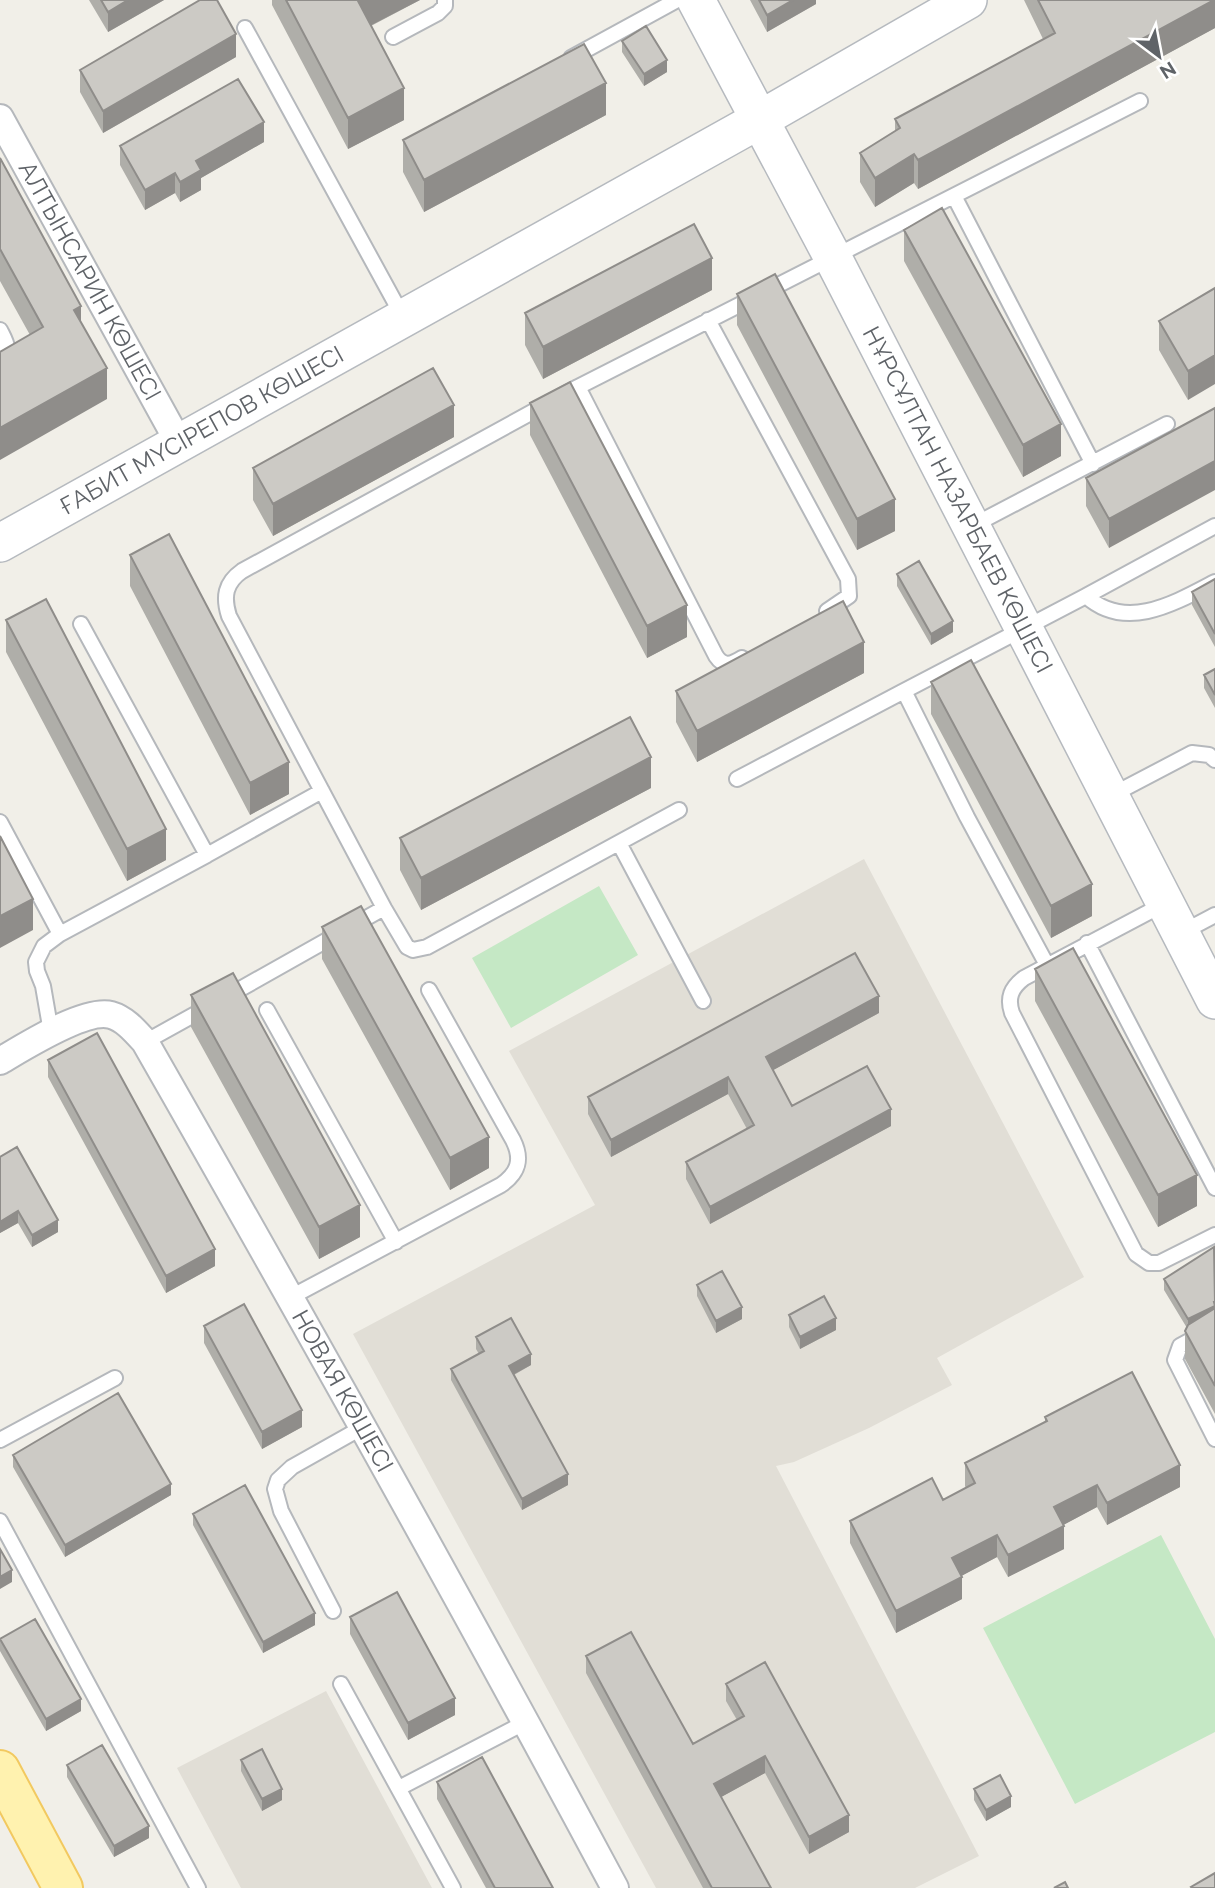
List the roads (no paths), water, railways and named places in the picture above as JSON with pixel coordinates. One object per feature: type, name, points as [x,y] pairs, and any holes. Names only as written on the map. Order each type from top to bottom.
[{"type":"main road","name":"НҰРСҰЛТАН НАЗАРБАЕВ КӨШЕСІ","points":[[696,0],[832,257],[1215,1000]]},
{"type":"main road","points":[[759,120],[968,0]]},
{"type":"main road","name":"ҒАБИТ МҮСІРЕПОВ КӨШЕСІ","points":[[0,543],[759,120]]},
{"type":"main road","points":[[0,1770],[63,1888]]},
{"type":"street","name":"АЛТЫНСАРИН КӨШЕСІ","points":[[0,118],[179,443]]},
{"type":"street","name":"НОВАЯ КӨШЕСІ","points":[[0,1061],[51,1032],[97,1014],[109,1015],[123,1021],[145,1042],[291,1297],[615,1888]]},
{"type":"lane","points":[[393,37],[438,13],[445,6],[445,0]]},
{"type":"lane","points":[[556,66],[677,0]]},
{"type":"lane","points":[[245,28],[403,317]]},
{"type":"lane","points":[[679,810],[420,949],[413,950],[403,942],[384,908],[229,616],[225,597],[230,581],[242,571],[578,387],[1140,100]]},
{"type":"lane","points":[[954,196],[1093,464]]},
{"type":"lane","points":[[708,320],[849,579],[849,596],[809,621]]},
{"type":"lane","points":[[0,330],[8,348],[7,353],[0,359]]},
{"type":"lane","points":[[578,387],[719,662],[730,664],[753,652]]},
{"type":"lane","points":[[971,527],[1167,424]]},
{"type":"lane","points":[[737,779],[1215,526]]},
{"type":"lane","points":[[1086,596],[1105,608],[1129,613],[1145,612],[1175,603],[1215,582]]},
{"type":"lane","points":[[81,624],[207,855]]},
{"type":"lane","points":[[904,691],[967,817],[1047,965]]},
{"type":"lane","points":[[1109,797],[1192,753],[1209,755],[1215,760]]},
{"type":"lane","points":[[51,1032],[36,962],[44,946],[60,934],[322,790]]},
{"type":"lane","points":[[0,822],[60,934]]},
{"type":"lane","points":[[619,843],[703,1001]]},
{"type":"lane","points":[[145,1042],[384,908]]},
{"type":"lane","points":[[1215,915],[1172,918],[1087,943],[1018,982],[1009,1001],[1012,1013],[1136,1254],[1149,1264],[1158,1263],[1215,1235]]},
{"type":"lane","points":[[1087,943],[1215,1188]]},
{"type":"lane","points":[[291,1297],[500,1185],[515,1172],[520,1160],[513,1140],[429,990]]},
{"type":"lane","points":[[267,1010],[396,1242]]},
{"type":"lane","points":[[1215,1327],[1180,1346],[1175,1360],[1215,1438]]},
{"type":"lane","points":[[0,1440],[115,1378]]},
{"type":"lane","points":[[333,1611],[281,1511],[275,1489],[278,1480],[292,1467],[363,1427]]},
{"type":"lane","points":[[0,1521],[198,1888]]},
{"type":"lane","points":[[341,1684],[453,1888]]},
{"type":"lane","points":[[399,1788],[526,1722]]}]
